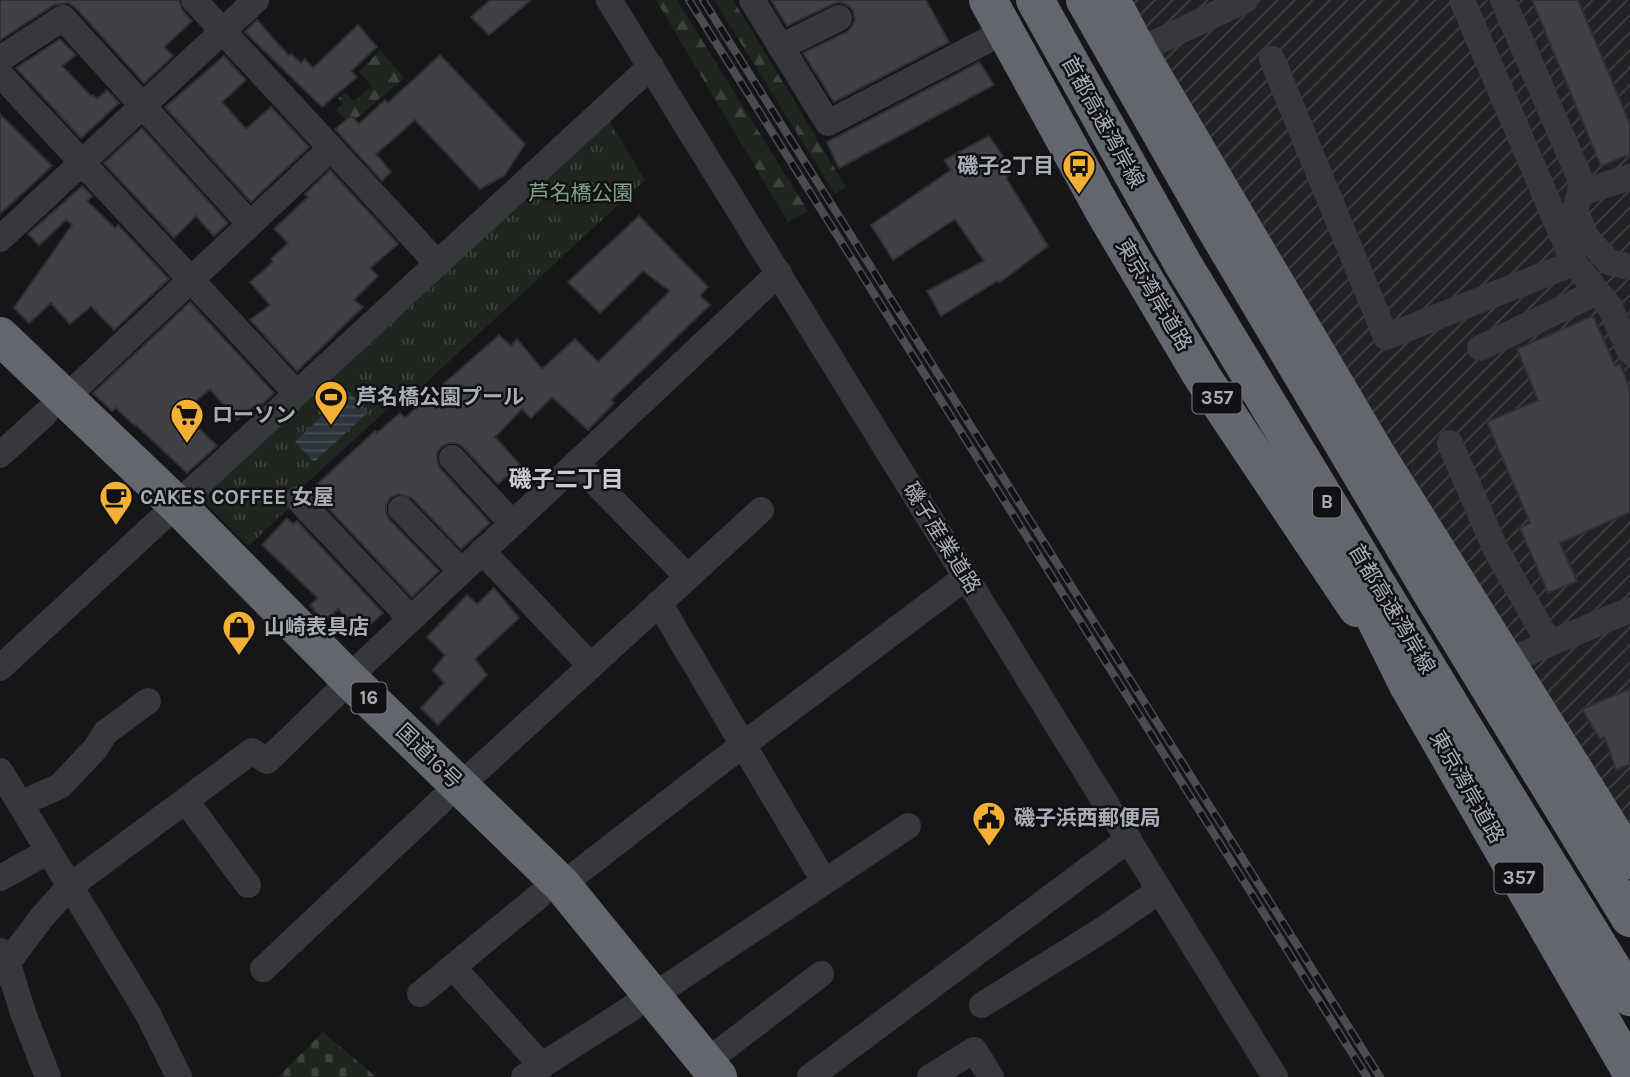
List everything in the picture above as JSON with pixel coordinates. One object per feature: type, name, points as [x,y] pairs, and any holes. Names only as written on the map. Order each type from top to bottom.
[{"type":"highway","name":"首都高速湾岸線","points":[[1035,0],[1190,276],[1466,733],[1630,997]]},
{"type":"highway","name":"東京湾岸道路","points":[[1042,0],[1222,318],[1345,556],[1408,685]]},
{"type":"highway","points":[[1075,0],[1242,288],[1397,509],[1486,628]]},
{"type":"highway","name":"首都高速湾岸線","points":[[1085,0],[1214,226],[1420,573],[1630,918]]},
{"type":"highway","points":[[1111,0],[1375,452],[1630,860]]},
{"type":"highway","name":"東京湾岸道路","points":[[996,16],[1105,213],[1203,378],[1408,685],[1630,1070]]},
{"type":"highway","name":"国道16号","points":[[0,336],[53,405]]},
{"type":"highway","name":"国道16号","points":[[0,368],[53,405],[167,512],[551,891],[705,1072]]},
{"type":"street","points":[[194,0],[437,263]]},
{"type":"street","points":[[0,239],[256,0]]},
{"type":"street","name":"磯子産業道路","points":[[609,0],[1275,1077]]},
{"type":"street","points":[[752,0],[828,123],[996,16]]},
{"type":"street","points":[[1139,51],[1245,0]]},
{"type":"street","points":[[1462,0],[1574,263],[1610,307],[1628,338]]},
{"type":"street","points":[[1503,0],[1582,183],[1575,211],[1586,237],[1609,262],[1630,267]]},
{"type":"street","points":[[0,59],[63,18],[250,224]]},
{"type":"street","points":[[781,47],[839,18]]},
{"type":"street","points":[[1272,59],[1386,337],[1574,263]]},
{"type":"street","points":[[0,668],[651,66]]},
{"type":"street","points":[[0,74],[296,393]]},
{"type":"street","points":[[0,455],[53,405],[77,387],[331,148]]},
{"type":"street","points":[[1580,193],[1630,177]]},
{"type":"street","points":[[48,1077],[3,962],[69,887],[252,751],[267,761],[461,571],[779,273]]},
{"type":"street","points":[[1480,348],[1597,292]]},
{"type":"street","points":[[1450,443],[1495,548],[1549,643]]},
{"type":"street","points":[[452,458],[512,523]]},
{"type":"street","points":[[576,463],[688,577]]},
{"type":"street","points":[[298,499],[411,619]]},
{"type":"street","points":[[401,509],[461,571]]},
{"type":"street","points":[[263,969],[761,510]]},
{"type":"street","points":[[482,551],[591,666]]},
{"type":"street","points":[[420,994],[551,891],[966,577]]},
{"type":"street","points":[[659,603],[824,881]]},
{"type":"street","points":[[1506,662],[1630,610]]},
{"type":"street","points":[[20,804],[60,786],[95,749],[105,733],[148,701]]},
{"type":"street","points":[[0,771],[148,1014],[179,1077]]},
{"type":"street","points":[[186,801],[248,885]]},
{"type":"street","points":[[453,967],[533,1073],[908,826]]},
{"type":"street","points":[[810,1077],[1129,839]]},
{"type":"street","points":[[0,878],[47,852]]},
{"type":"street","points":[[982,1004],[1160,890]]},
{"type":"street","points":[[705,1072],[821,974]]},
{"type":"street","points":[[930,1077],[974,1050],[991,1077]]},
{"type":"shaded area","points":[[1129,0],[1630,0],[1630,831],[1357,385]]},
{"type":"shaded area","name":"芦名橋公園プール","points":[[348,391],[368,412],[314,462],[295,442]]},
{"type":"green space","points":[[656,0],[677,0],[808,211],[788,222]]},
{"type":"green space","points":[[714,0],[733,0],[846,187],[835,194]]},
{"type":"green space","points":[[380,50],[404,78],[350,124],[336,110],[343,103],[338,98],[346,93],[354,101],[372,86],[359,72]]},
{"type":"green space","name":"芦名橋公園","points":[[609,120],[645,180],[404,403],[399,399],[299,490],[302,495],[249,546],[201,499]]},
{"type":"green space","points":[[323,1032],[376,1077],[278,1077]]},
{"type":"building","points":[[0,0],[179,0],[182,10],[192,21],[164,47],[173,56],[144,83],[75,7],[68,3],[54,5],[0,40]]},
{"type":"building","points":[[490,0],[531,0],[489,35],[471,17]]},
{"type":"building","points":[[771,0],[926,0],[949,42],[834,102],[803,53],[847,32],[855,20],[853,10],[839,2],[787,26]]},
{"type":"building","points":[[1532,0],[1578,0],[1630,124],[1630,154],[1601,166]]},
{"type":"building","points":[[257,20],[289,56],[291,54],[301,63],[305,59],[313,68],[358,25],[377,47],[351,71],[357,77],[322,107],[245,32]]},
{"type":"building","points":[[60,39],[76,55],[62,66],[91,96],[97,99],[107,90],[119,103],[81,138],[16,68]]},
{"type":"building","points":[[440,55],[525,144],[504,176],[480,189],[415,120],[376,154],[391,172],[382,181],[335,129],[351,116],[359,124],[385,100],[388,103]]},
{"type":"building","points":[[224,56],[246,80],[222,102],[246,129],[271,107],[309,147],[251,202],[165,107]]},
{"type":"building","points":[[979,62],[994,85],[839,168],[827,142]]},
{"type":"building","points":[[0,114],[52,166],[0,214]]},
{"type":"building","points":[[142,128],[228,223],[214,236],[196,216],[174,238],[104,163]]},
{"type":"building","points":[[989,136],[1014,172],[1006,178],[1048,246],[999,283],[997,281],[941,316],[927,291],[984,261],[955,219],[893,260],[871,225],[951,170],[944,160]]},
{"type":"building","points":[[330,170],[398,244],[370,268],[378,276],[354,300],[363,307],[297,371],[250,320],[270,305],[250,282],[273,262],[271,259],[288,243],[274,229],[308,197],[305,194]]},
{"type":"building","points":[[82,186],[92,196],[87,201],[115,228],[118,225],[169,279],[114,330],[91,306],[70,324],[51,303],[29,323],[14,308],[72,225],[66,220],[39,245],[28,234]]},
{"type":"building","points":[[639,216],[708,287],[700,296],[710,305],[611,400],[614,403],[588,430],[552,397],[531,418],[522,409],[495,437],[520,465],[498,484],[463,447],[449,443],[441,447],[437,453],[440,468],[490,523],[461,549],[412,498],[398,494],[391,497],[386,505],[389,519],[439,571],[412,597],[311,490],[375,431],[377,433],[400,413],[405,418],[499,335],[511,346],[517,339],[542,369],[575,339],[598,362],[670,291],[643,271],[600,313],[568,282]]},
{"type":"building","points":[[190,302],[274,393],[256,410],[253,407],[237,420],[210,389],[183,412],[217,446],[187,473],[136,425],[116,408],[112,411],[93,393]]},
{"type":"building","points":[[1593,316],[1615,366],[1620,364],[1630,389],[1630,512],[1560,543],[1577,581],[1548,593],[1520,528],[1530,523],[1487,422],[1538,400],[1517,349]]},
{"type":"building","points":[[287,518],[293,524],[297,521],[383,613],[361,633],[338,609],[324,622],[310,605],[318,598],[262,545]]},
{"type":"building","points":[[494,588],[519,618],[475,659],[487,675],[438,725],[421,708],[444,683],[433,670],[445,655],[427,637],[467,595],[477,604]]},
{"type":"building","points":[[1630,689],[1630,764],[1616,770],[1605,737],[1600,739],[1582,709]]},
{"type":"railway","points":[[689,0],[1367,1077]]},
{"type":"railway","points":[[703,0],[1380,1077]]},
{"type":"place","name":"磯子2丁目","points":[[1079,196]]},
{"type":"place","name":"芦名橋公園プール","points":[[331,427]]},
{"type":"place","name":"ローソン","points":[[187,445]]},
{"type":"place","name":"CAKES COFFEE 女屋","points":[[116,527]]},
{"type":"place","name":"山崎表具店","points":[[239,657]]},
{"type":"place","name":"磯子浜西郵便局","points":[[989,848]]},
{"type":"district","name":"磯子二丁目","points":[[566,479]]}]
